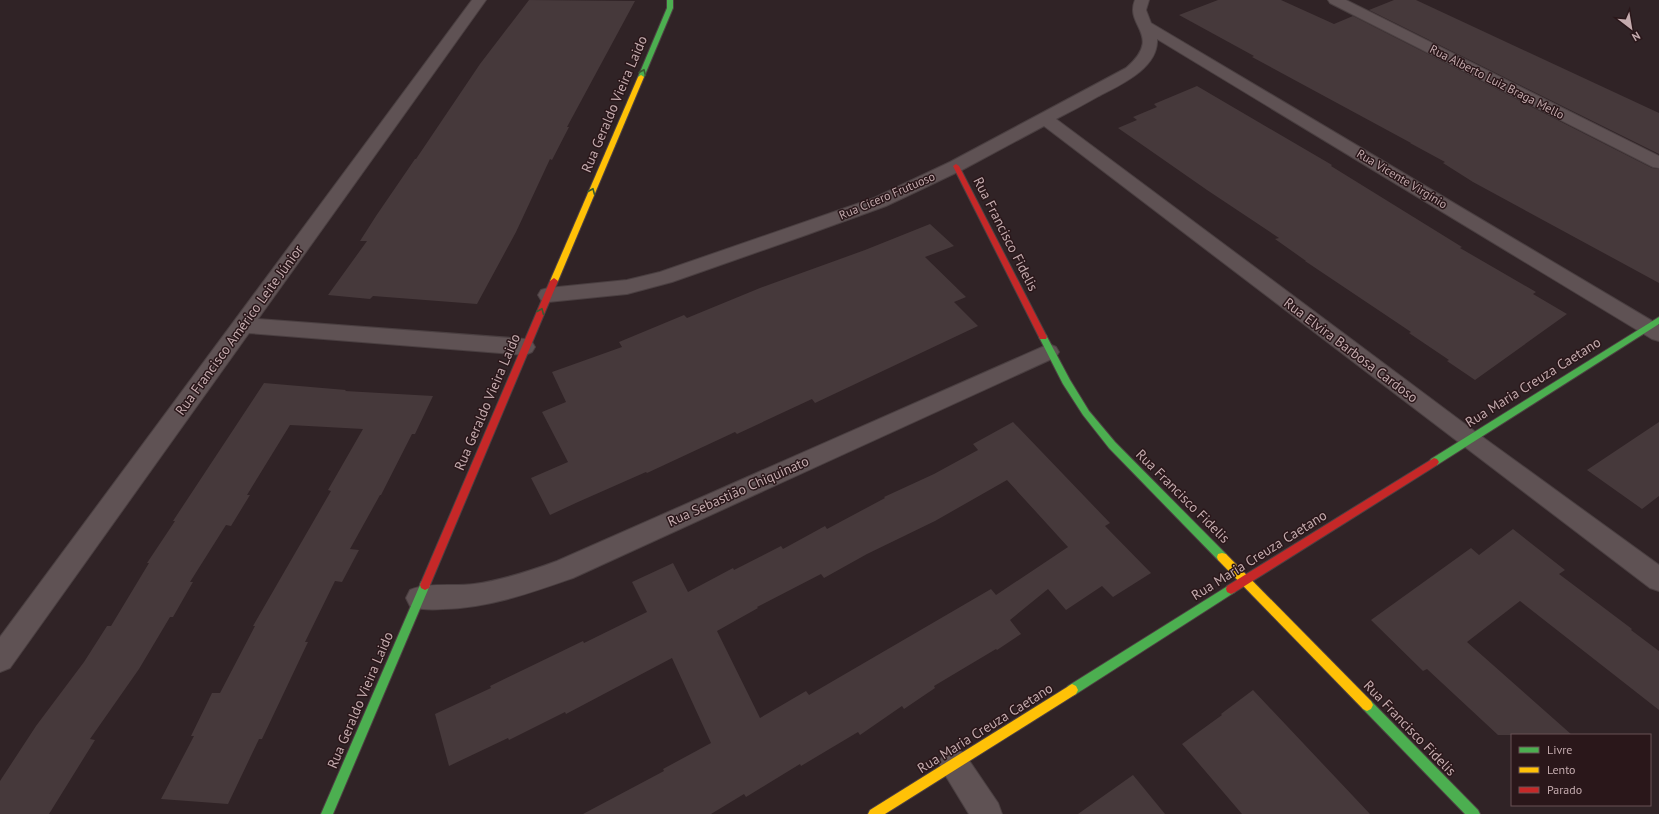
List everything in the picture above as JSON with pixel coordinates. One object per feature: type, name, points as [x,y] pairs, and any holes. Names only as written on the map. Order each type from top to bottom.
[{"type":"street","name":"Rua Francisco Américo Leite Júnior","points":[[0,659],[479,0]]},
{"type":"street","name":"Rua Geraldo Vieira Laido","points":[[327,814],[670,8],[670,0]]},
{"type":"street","name":"Rua Cícero Frutuoso","points":[[548,294],[588,292],[627,287],[665,277],[880,202],[956,166],[1127,75],[1138,66],[1145,57],[1149,47],[1150,36],[1139,10],[1142,0]]},
{"type":"street","name":"Rua Alberto Luiz Braga Mello","points":[[1335,0],[1659,163]]},
{"type":"street","name":"Rua Vicente Virgínio","points":[[1145,25],[1655,327]]},
{"type":"street","name":"Rua Elvira Barbosa Cardoso","points":[[1045,119],[1469,439],[1659,580]]},
{"type":"street","name":"Rua Francisco Fidelis","points":[[956,166],[1049,352],[1086,414],[1112,445],[1474,814]]},
{"type":"street","points":[[243,325],[525,347]]},
{"type":"street","name":"Rua Maria Creuza Caetano","points":[[874,814],[1469,439],[1655,327]]},
{"type":"street","name":"Rua Sebastião Chiquinato","points":[[419,598],[455,598],[492,592],[564,570],[1049,352]]},
{"type":"street","points":[[954,764],[987,814]]},
{"type":"building","points":[[529,0],[635,1],[567,127],[569,127],[552,160],[550,159],[516,232],[477,304],[373,296],[370,299],[328,295],[367,241],[360,241],[376,216],[480,64]]},
{"type":"building","points":[[1218,0],[1281,0],[1334,24],[1353,16],[1652,168],[1659,169],[1659,283],[1473,182],[1443,163],[1445,162],[1252,57],[1254,56],[1179,15]]},
{"type":"building","points":[[1394,0],[1416,0],[1659,113],[1659,154],[1369,10]]},
{"type":"building","points":[[1197,86],[1332,165],[1331,166],[1462,247],[1460,248],[1536,292],[1533,294],[1567,314],[1475,380],[1447,361],[1449,360],[1409,333],[1411,332],[1305,261],[1275,239],[1279,238],[1118,128],[1137,120],[1133,117],[1157,107],[1154,104]]},
{"type":"building","points":[[930,224],[954,246],[925,257],[966,297],[954,302],[978,326],[815,403],[812,399],[737,434],[735,432],[647,473],[646,472],[550,515],[531,478],[568,462],[542,412],[566,402],[552,372],[622,347],[619,342],[684,315],[687,318],[760,288],[865,250]]},
{"type":"building","points":[[264,383],[346,390],[345,391],[433,396],[415,434],[412,434],[381,495],[350,549],[359,550],[342,582],[335,581],[305,642],[308,642],[262,739],[259,739],[228,804],[161,799],[194,736],[191,736],[212,693],[220,693],[255,626],[253,626],[331,491],[328,490],[363,429],[290,425],[247,495],[250,495],[231,526],[226,525],[190,582],[193,582],[173,617],[170,617],[139,669],[90,739],[95,740],[49,814],[0,814],[0,781],[36,726],[84,662],[107,626],[111,626],[149,563],[147,563],[175,521],[173,521]]},
{"type":"building","points":[[1013,422],[1110,523],[1105,526],[1151,573],[1113,597],[1102,586],[1066,610],[1048,589],[1010,620],[1021,634],[997,650],[996,649],[934,686],[935,688],[904,709],[902,706],[860,735],[858,732],[801,766],[800,764],[746,797],[744,794],[711,814],[583,814],[664,771],[663,769],[711,743],[672,658],[566,714],[565,712],[509,740],[508,738],[449,766],[435,714],[491,688],[490,686],[583,641],[584,643],[647,612],[632,582],[673,563],[688,592],[733,568],[734,570],[781,546],[783,549],[825,526],[827,529],[885,498],[884,497],[934,474],[978,450],[973,444]],"holes":[[[1007,480],[1068,547],[996,595],[991,589],[809,695],[806,691],[760,718],[717,631],[758,608],[757,607],[821,574],[824,578],[867,554],[935,521]]]},
{"type":"building","points":[[1659,422],[1659,496],[1642,509],[1587,470]]},
{"type":"building","points":[[1513,529],[1565,570],[1559,574],[1659,651],[1659,710],[1520,601],[1467,642],[1571,734],[1498,735],[1427,669],[1423,671],[1371,620],[1471,548],[1479,555]]},
{"type":"building","points":[[1253,690],[1370,814],[1242,814],[1182,744]]},
{"type":"building","points":[[1133,775],[1165,814],[1078,814]]},
{"type":"traffic: fast","points":[[641,77],[670,8],[670,0]]},
{"type":"traffic: fast","points":[[1434,462],[1659,320]]},
{"type":"traffic: fast","points":[[1043,337],[1066,382],[1086,413],[1112,445],[1222,557]]},
{"type":"traffic: fast","points":[[327,814],[425,585]]},
{"type":"traffic: fast","points":[[1072,690],[1231,589]]},
{"type":"traffic: fast","points":[[1367,705],[1474,814]]},
{"type":"traffic: slow","points":[[554,281],[641,77]]},
{"type":"traffic: slow","points":[[1222,557],[1367,705]]},
{"type":"traffic: slow","points":[[874,814],[1072,690]]},
{"type":"traffic: jam","points":[[956,166],[1043,337]]},
{"type":"traffic: jam","points":[[425,585],[554,281]]},
{"type":"traffic: jam","points":[[1231,589],[1434,462]]}]
